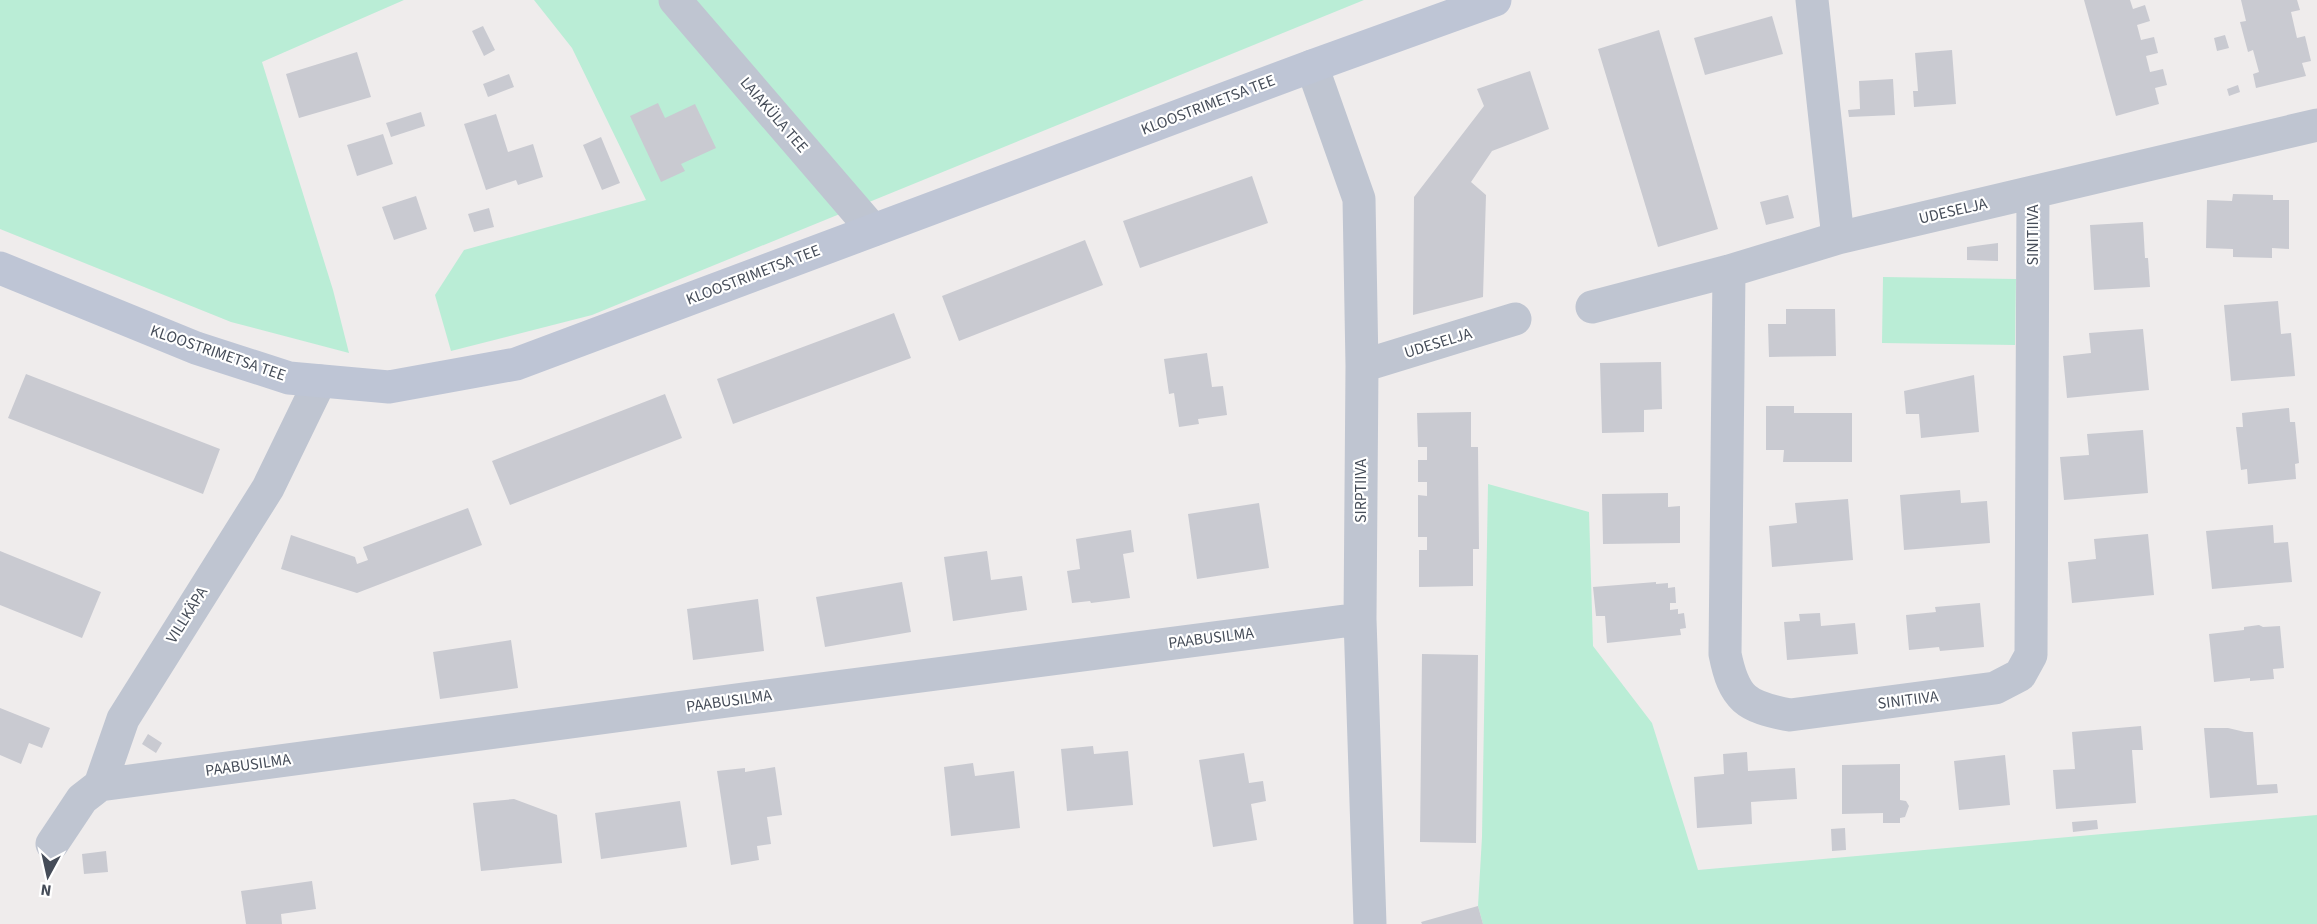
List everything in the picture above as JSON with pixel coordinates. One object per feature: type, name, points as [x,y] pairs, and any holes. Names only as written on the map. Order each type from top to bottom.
[{"type":"main road","name":"KLOOSTRIMETSA TEE","points":[[0,268],[196,348],[289,378],[389,387],[516,364],[1312,66],[1495,0]]},
{"type":"street","name":"LAIAKÜLA TEE","points":[[675,0],[873,230]]},
{"type":"street","points":[[1812,0],[1838,238]]},
{"type":"street","name":"SIRPTIIVA","points":[[1312,66],[1359,199],[1362,366],[1360,619],[1370,924]]},
{"type":"street","name":"UDESELJA","points":[[1592,307],[1729,271],[1838,238],[2317,124]]},
{"type":"street","name":"SINITIIVA","points":[[1729,271],[1725,654],[1729,675],[1740,696],[1762,710],[1790,715],[1995,688],[2020,675],[2031,655],[2033,192]]},
{"type":"street","name":"UDESELJA","points":[[1362,366],[1515,320]]},
{"type":"street","name":"VILLKÄPA","points":[[52,844],[82,799],[100,785],[123,719],[268,488],[320,381]]},
{"type":"street","name":"PAABUSILMA","points":[[100,785],[731,700],[1360,619]]},
{"type":"green space","points":[[0,0],[404,0],[262,62],[333,290],[349,353],[231,322],[0,229]]},
{"type":"green space","points":[[534,0],[1364,0],[592,315],[451,351],[435,295],[464,250],[646,200],[572,48]]},
{"type":"green space","points":[[1883,277],[2016,279],[2015,345],[1882,343]]},
{"type":"green space","points":[[1488,484],[1589,512],[1593,646],[1652,723],[1698,870],[2317,815],[2317,924],[1483,924],[1478,906],[1482,837]]},
{"type":"building","points":[[2084,0],[2130,0],[2133,9],[2145,5],[2150,21],[2137,25],[2141,40],[2154,37],[2158,53],[2146,56],[2150,72],[2163,69],[2167,85],[2155,88],[2159,104],[2116,116]]},
{"type":"building","points":[[2241,0],[2297,0],[2300,10],[2291,12],[2297,38],[2305,36],[2311,61],[2302,63],[2306,76],[2256,88],[2253,74],[2259,72],[2253,50],[2248,52],[2240,22],[2246,21]]},
{"type":"building","points":[[1772,16],[1783,54],[1705,75],[1694,38]]},
{"type":"building","points":[[483,26],[495,50],[484,56],[472,31]]},
{"type":"building","points":[[1659,30],[1718,229],[1658,247],[1598,49]]},
{"type":"building","points":[[2225,35],[2229,48],[2217,51],[2214,38]]},
{"type":"building","points":[[1952,50],[1956,104],[1914,107],[1913,91],[1918,91],[1915,53]]},
{"type":"building","points":[[357,52],[371,97],[299,118],[286,74]]},
{"type":"building","points":[[1530,71],[1549,129],[1492,151],[1471,182],[1486,195],[1483,297],[1413,315],[1414,197],[1484,106],[1477,89]]},
{"type":"building","points":[[509,74],[514,87],[488,97],[483,84]]},
{"type":"building","points":[[1893,79],[1895,115],[1849,117],[1848,110],[1860,109],[1859,81]]},
{"type":"building","points":[[2238,85],[2240,92],[2229,96],[2227,89]]},
{"type":"building","points":[[658,103],[665,118],[695,104],[716,148],[681,164],[685,171],[661,182],[630,116]]},
{"type":"building","points":[[421,112],[425,126],[391,137],[386,123]]},
{"type":"building","points":[[496,114],[508,152],[533,144],[543,177],[518,185],[516,180],[486,190],[464,124]]},
{"type":"building","points":[[383,134],[393,164],[357,176],[347,145]]},
{"type":"building","points":[[601,137],[620,183],[602,190],[583,145]]},
{"type":"building","points":[[1252,176],[1268,223],[1140,268],[1123,221]]},
{"type":"building","points":[[2233,194],[2273,195],[2273,200],[2289,200],[2289,249],[2272,248],[2272,258],[2233,257],[2233,249],[2206,248],[2207,200],[2232,201]]},
{"type":"building","points":[[1788,195],[1794,218],[1766,225],[1760,202]]},
{"type":"building","points":[[416,196],[427,229],[394,240],[382,207]]},
{"type":"building","points":[[489,208],[494,227],[474,232],[468,214]]},
{"type":"building","points":[[2143,222],[2145,258],[2148,258],[2150,287],[2094,290],[2090,225]]},
{"type":"building","points":[[1085,240],[1103,285],[959,341],[942,296]]},
{"type":"building","points":[[1998,243],[1998,261],[1967,260],[1967,247]]},
{"type":"building","points":[[2278,301],[2281,334],[2291,333],[2295,376],[2231,381],[2224,305]]},
{"type":"building","points":[[1786,309],[1835,309],[1836,356],[1769,357],[1768,324],[1786,324]]},
{"type":"building","points":[[894,313],[911,358],[733,424],[717,379]]},
{"type":"building","points":[[2143,329],[2149,390],[2067,398],[2063,356],[2091,353],[2089,333]]},
{"type":"building","points":[[1207,353],[1212,387],[1223,386],[1227,415],[1198,419],[1199,424],[1179,427],[1174,393],[1169,394],[1164,359]]},
{"type":"building","points":[[1661,362],[1662,409],[1644,410],[1644,432],[1602,433],[1600,363]]},
{"type":"building","points":[[26,374],[220,449],[203,494],[8,418]]},
{"type":"building","points":[[1974,375],[1979,432],[1921,438],[1919,414],[1906,414],[1904,391]]},
{"type":"building","points":[[665,394],[682,438],[510,505],[492,461]]},
{"type":"building","points":[[1766,406],[1794,406],[1794,413],[1852,413],[1852,462],[1783,462],[1784,450],[1766,450]]},
{"type":"building","points":[[2289,408],[2290,422],[2295,422],[2299,463],[2295,464],[2296,479],[2248,484],[2247,469],[2241,470],[2236,427],[2243,427],[2242,413]]},
{"type":"building","points":[[1471,412],[1471,447],[1478,447],[1479,549],[1473,549],[1473,586],[1419,587],[1419,550],[1427,550],[1427,537],[1418,537],[1418,495],[1427,496],[1427,482],[1418,482],[1418,460],[1427,460],[1427,447],[1418,447],[1417,413]]},
{"type":"building","points":[[2143,430],[2148,493],[2064,500],[2060,457],[2089,455],[2087,434]]},
{"type":"building","points":[[1960,490],[1961,503],[1987,501],[1990,543],[1904,550],[1900,495]]},
{"type":"building","points":[[1668,493],[1668,507],[1680,506],[1680,543],[1603,544],[1602,494]]},
{"type":"building","points":[[1848,499],[1853,560],[1772,567],[1769,526],[1797,523],[1795,503]]},
{"type":"building","points":[[1259,503],[1269,568],[1197,579],[1188,514]]},
{"type":"building","points":[[468,508],[482,545],[357,593],[281,569],[291,535],[355,557],[357,564],[368,560],[363,547]]},
{"type":"building","points":[[2273,525],[2274,543],[2288,542],[2292,582],[2212,589],[2206,531]]},
{"type":"building","points":[[1131,530],[1134,552],[1123,554],[1130,598],[1072,603],[1067,571],[1080,569],[1076,539]]},
{"type":"building","points":[[2148,534],[2154,595],[2072,603],[2068,562],[2096,559],[2094,539]]},
{"type":"building","points":[[0,551],[101,592],[82,638],[0,605]]},
{"type":"building","points":[[987,551],[991,580],[1022,576],[1027,610],[953,621],[944,557]]},
{"type":"building","points":[[902,582],[911,632],[825,647],[816,597]]},
{"type":"building","points":[[1656,582],[1656,584],[1668,583],[1668,588],[1675,587],[1676,603],[1670,603],[1670,610],[1678,609],[1678,614],[1684,613],[1686,628],[1680,629],[1681,635],[1607,643],[1605,616],[1596,616],[1593,587]]},
{"type":"building","points":[[758,599],[764,651],[693,660],[687,609]]},
{"type":"building","points":[[1980,603],[1984,647],[1940,651],[1939,647],[1909,650],[1906,615],[1936,612],[1935,607]]},
{"type":"building","points":[[1820,613],[1821,626],[1855,623],[1858,654],[1787,660],[1784,622],[1800,621],[1799,614]]},
{"type":"building","points":[[2259,625],[2263,627],[2280,626],[2284,668],[2273,669],[2274,679],[2250,681],[2250,678],[2214,682],[2209,634],[2244,630],[2244,627]]},
{"type":"building","points":[[511,640],[518,688],[440,699],[433,652]]},
{"type":"building","points":[[1422,654],[1478,655],[1476,843],[1420,842]]},
{"type":"building","points":[[0,708],[50,728],[42,748],[29,743],[21,764],[0,755]]},
{"type":"building","points":[[2141,726],[2143,750],[2132,750],[2136,803],[2056,809],[2053,770],[2075,769],[2072,732]]},
{"type":"building","points":[[2204,728],[2228,728],[2253,732],[2257,785],[2277,784],[2278,793],[2210,798]]},
{"type":"building","points":[[148,734],[162,743],[156,753],[142,744]]},
{"type":"building","points":[[1093,746],[1094,754],[1128,751],[1133,805],[1067,811],[1061,749]]},
{"type":"building","points":[[1747,752],[1748,771],[1795,768],[1797,799],[1751,802],[1752,824],[1697,828],[1694,777],[1724,774],[1723,754]]},
{"type":"building","points":[[1244,753],[1249,783],[1263,781],[1266,801],[1251,804],[1257,840],[1213,847],[1199,760]]},
{"type":"building","points":[[2005,755],[2010,805],[1959,810],[1954,761]]},
{"type":"building","points":[[973,763],[975,776],[1014,771],[1020,828],[951,836],[944,767]]},
{"type":"building","points":[[1900,764],[1900,800],[1906,801],[1909,806],[1905,817],[1900,818],[1900,823],[1883,823],[1883,813],[1842,814],[1842,765]]},
{"type":"building","points":[[775,767],[782,815],[767,817],[771,844],[757,846],[759,860],[731,865],[717,771],[745,768],[745,772]]},
{"type":"building","points":[[514,799],[557,815],[562,863],[481,871],[473,803]]},
{"type":"building","points":[[680,801],[687,847],[601,859],[595,813]]},
{"type":"building","points":[[2097,820],[2098,829],[2073,832],[2072,822]]},
{"type":"building","points":[[1845,828],[1846,850],[1832,851],[1831,829]]},
{"type":"building","points":[[106,851],[108,872],[84,874],[82,854]]},
{"type":"building","points":[[312,881],[316,909],[281,914],[282,924],[246,924],[241,891]]},
{"type":"building","points":[[1478,906],[1483,924],[1422,924],[1421,922]]}]
